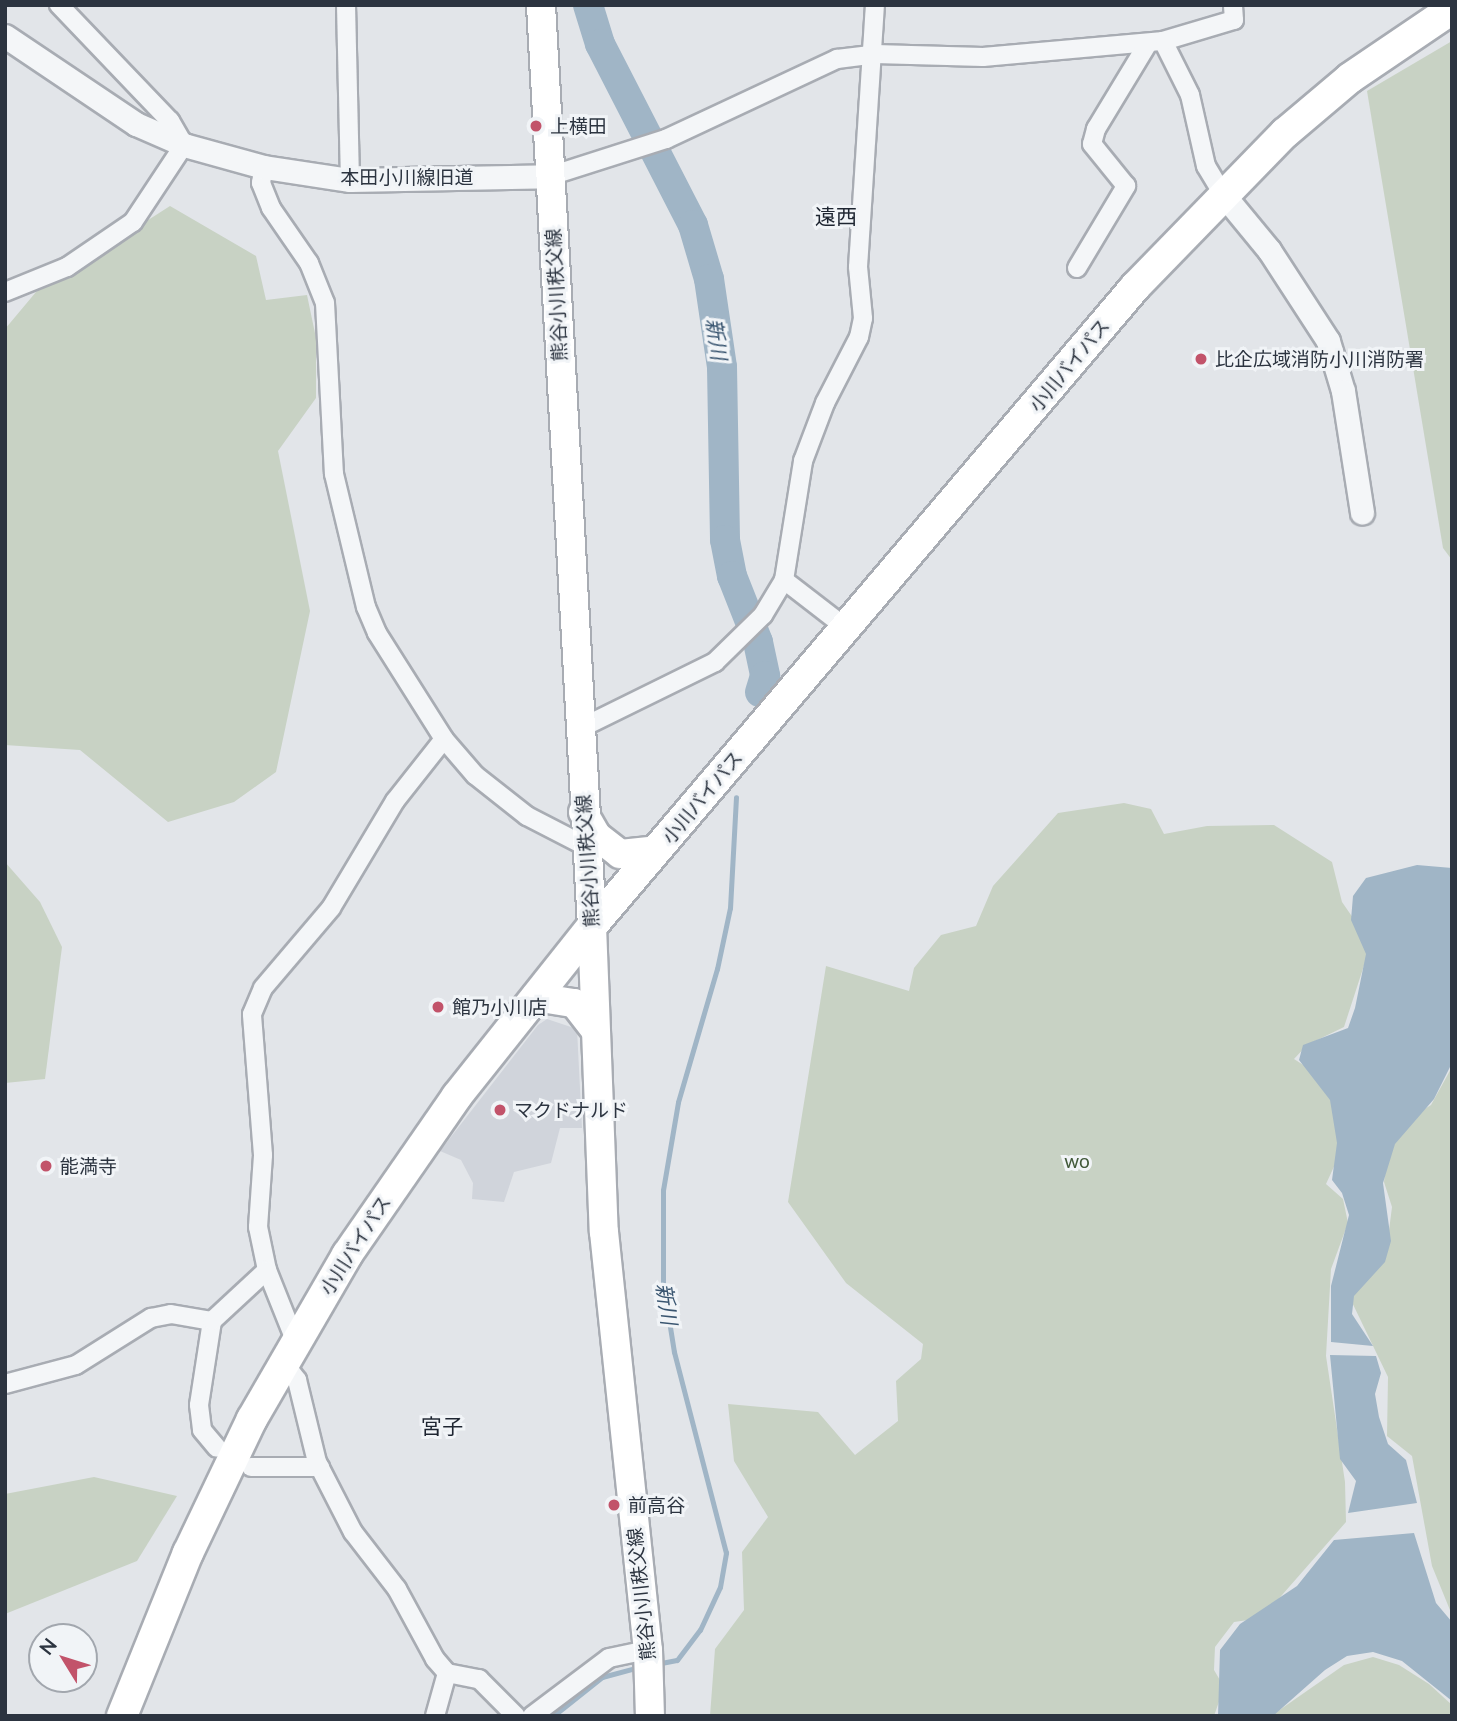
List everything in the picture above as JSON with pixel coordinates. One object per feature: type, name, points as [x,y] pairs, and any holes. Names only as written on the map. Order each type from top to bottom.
[{"type":"highway","name":"小川バイパス","points":[[122,1716],[188,1553],[289,1351],[389,1191],[535,997],[592,926],[1135,287],[1222,193],[1350,78],[1452,9]]},
{"type":"main road","name":"熊谷小川秩父線","points":[[541,5],[583,812],[592,926],[604,1232],[648,1650],[650,1716]]},
{"type":"main road","points":[[583,812],[597,836],[620,854],[657,850]]},
{"type":"main road","points":[[535,997],[574,1003],[595,1030]]},
{"type":"street","points":[[5,292],[66,267],[133,222],[184,145],[170,121],[59,5]]},
{"type":"street","points":[[346,5],[350,180]]},
{"type":"street","points":[[579,729],[715,662],[736,645],[763,615],[784,580],[803,461],[825,403],[859,337],[863,318],[858,267],[875,54],[875,5]]},
{"type":"street","points":[[550,176],[666,139],[807,70],[837,59],[875,54],[983,57],[1155,42],[1234,20],[1233,5]]},
{"type":"street","name":"本田小川線旧道","points":[[5,36],[74,86],[136,124],[184,145],[264,167],[350,180],[550,176]]},
{"type":"street","points":[[1155,42],[1190,95],[1206,166],[1222,193],[1269,250],[1328,341],[1343,391],[1363,513]]},
{"type":"street","points":[[1077,268],[1126,186],[1092,144],[1096,129],[1155,42]]},
{"type":"street","points":[[264,167],[261,183],[271,208],[309,262],[325,303],[334,474],[366,607],[444,739],[475,775],[527,816],[585,846]]},
{"type":"street","points":[[784,580],[846,628]]},
{"type":"street","points":[[444,739],[395,801],[331,908],[263,988],[252,1014],[263,1155],[258,1227],[320,1467],[353,1532],[397,1589],[435,1659],[447,1673],[479,1679],[516,1716]]},
{"type":"street","points":[[217,1448],[202,1430],[198,1405],[212,1321],[267,1270]]},
{"type":"street","points":[[5,1384],[76,1365],[151,1318],[171,1314],[212,1321]]},
{"type":"street","points":[[251,1467],[320,1467]]},
{"type":"street","points":[[531,1716],[608,1658],[648,1650]]},
{"type":"street","points":[[435,1716],[447,1673]]},
{"type":"shaded area","points":[[547,1019],[577,1029],[582,1128],[560,1128],[551,1163],[514,1172],[504,1202],[472,1199],[473,1183],[461,1160],[440,1151],[538,1025]]},
{"type":"green space","points":[[1452,41],[1452,560],[1443,548],[1367,91]]},
{"type":"green space","points":[[170,206],[256,256],[266,300],[307,295],[316,338],[316,398],[278,451],[310,611],[276,772],[234,802],[168,822],[80,750],[5,745],[5,329],[36,292]]},
{"type":"green space","name":"wo","points":[[1124,803],[1151,809],[1164,834],[1207,826],[1274,825],[1332,862],[1342,902],[1371,944],[1344,1027],[1307,1045],[1294,1059],[1325,1079],[1343,1147],[1326,1184],[1343,1199],[1348,1223],[1331,1269],[1326,1356],[1345,1482],[1346,1522],[1262,1618],[1234,1622],[1215,1647],[1214,1670],[1224,1687],[1214,1716],[710,1716],[715,1649],[744,1610],[742,1552],[768,1517],[734,1461],[728,1404],[818,1412],[855,1455],[898,1421],[896,1381],[921,1359],[923,1344],[846,1283],[788,1202],[826,966],[909,991],[914,968],[941,935],[976,926],[993,886],[1058,813]]},
{"type":"green space","points":[[5,862],[40,902],[62,947],[45,1079],[5,1083]]},
{"type":"green space","points":[[1452,1067],[1452,1615],[1432,1566],[1412,1456],[1387,1436],[1388,1377],[1348,1294],[1386,1254],[1392,1207],[1384,1182],[1387,1152],[1402,1123],[1431,1105]]},
{"type":"green space","points":[[94,1477],[177,1496],[137,1561],[5,1614],[5,1494]]},
{"type":"green space","points":[[1373,1657],[1399,1665],[1429,1684],[1452,1705],[1452,1716],[1271,1716],[1344,1665]]},
{"type":"water","points":[[1417,865],[1452,868],[1452,1063],[1434,1099],[1395,1144],[1383,1183],[1391,1241],[1385,1262],[1354,1296],[1352,1314],[1373,1346],[1331,1342],[1331,1286],[1349,1215],[1342,1193],[1332,1180],[1337,1143],[1330,1100],[1299,1060],[1303,1045],[1348,1028],[1355,1008],[1366,954],[1351,920],[1353,896],[1366,878]]},
{"type":"water","points":[[1330,1355],[1376,1356],[1381,1373],[1375,1394],[1379,1417],[1388,1444],[1406,1460],[1417,1503],[1348,1513],[1356,1481],[1340,1459]]},
{"type":"water","points":[[1414,1533],[1436,1603],[1452,1622],[1452,1701],[1402,1661],[1373,1652],[1347,1656],[1325,1670],[1273,1716],[1218,1716],[1220,1650],[1240,1624],[1297,1586],[1334,1540]]},
{"type":"waterway","name":"新川","points":[[588,5],[600,44],[693,225],[709,279],[722,367],[725,540],[732,576],[758,642],[765,676],[760,692]]},
{"type":"waterway","name":"新川","points":[[656,1664],[677,1660],[700,1630],[720,1587],[726,1553],[674,1352],[663,1283],[663,1190],[678,1102],[717,969],[730,908],[736,797]]},
{"type":"waterway","name":"新川","points":[[553,1716],[602,1677],[640,1667]]},
{"type":"place","name":"上横田","points":[[536,126]]},
{"type":"place","name":"比企広域消防小川消防署","points":[[1201,359]]},
{"type":"place","name":"館乃小川店","points":[[438,1007]]},
{"type":"place","name":"マクドナルド","points":[[500,1110]]},
{"type":"place","name":"能満寺","points":[[46,1166]]},
{"type":"place","name":"前高谷","points":[[614,1505]]},
{"type":"district","name":"遠西","points":[[836,216]]},
{"type":"district","name":"宮子","points":[[442,1426]]}]
